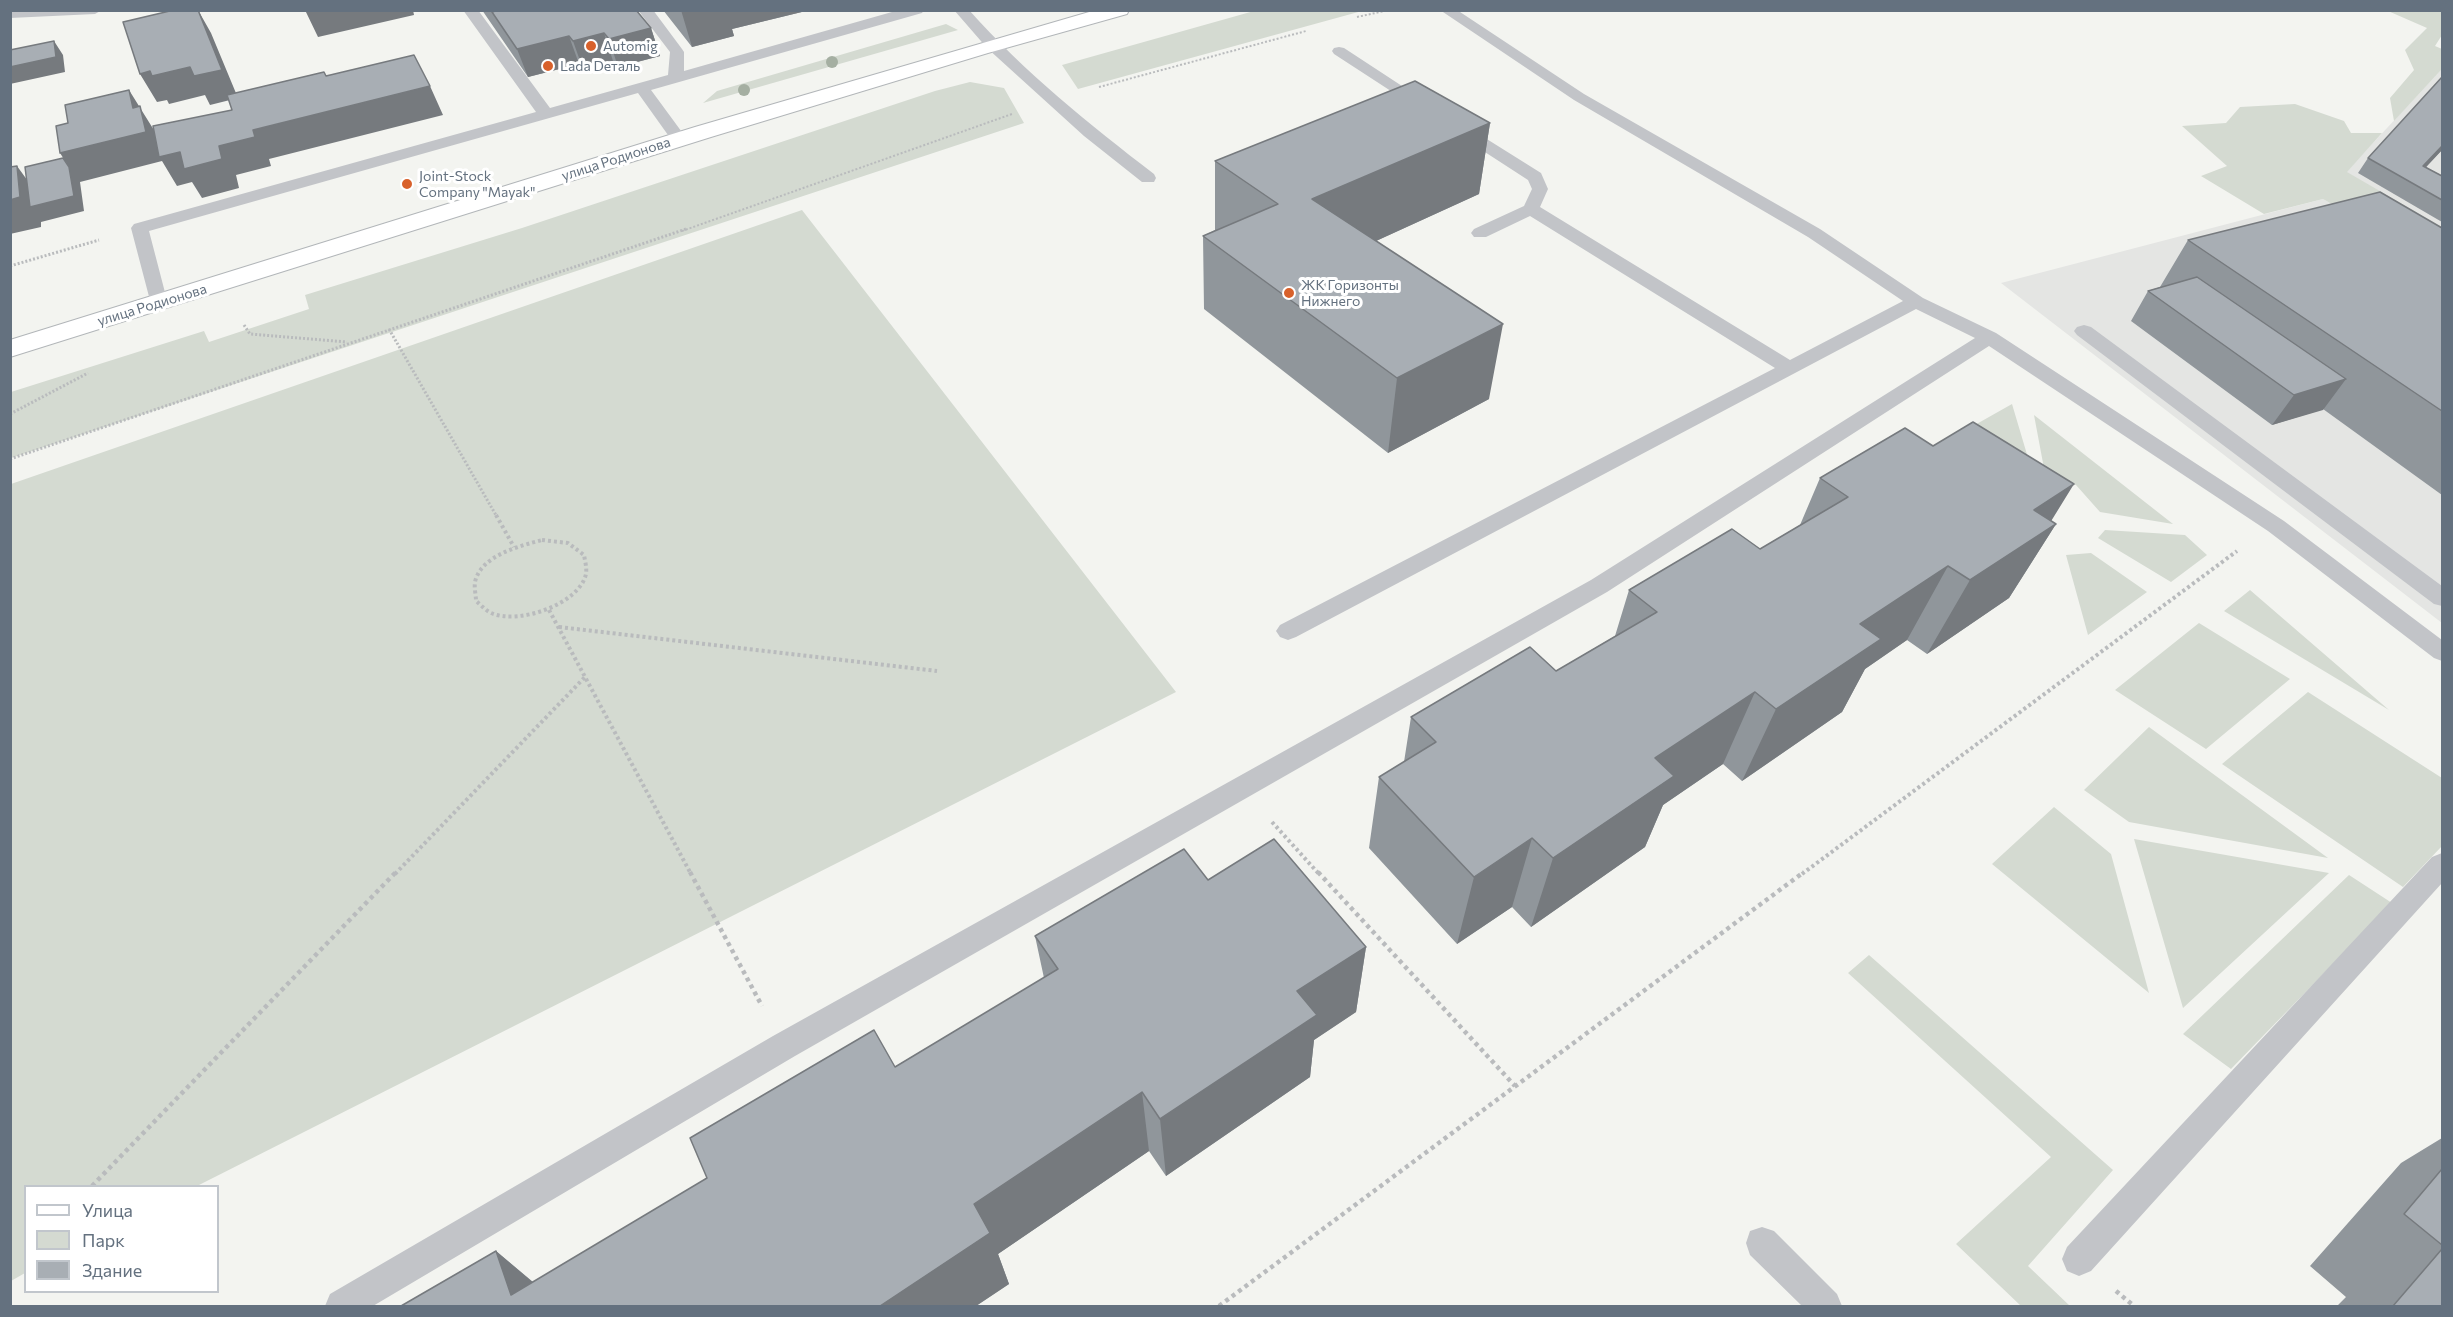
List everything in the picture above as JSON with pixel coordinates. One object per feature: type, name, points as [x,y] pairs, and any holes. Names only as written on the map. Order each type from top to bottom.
[{"type":"main road","name":"улица Родионова","points":[[10,349],[679,139],[992,45],[1120,10]]},
{"type":"lane","points":[[10,15],[95,10]]},
{"type":"lane","points":[[470,10],[545,113]]},
{"type":"lane","points":[[645,10],[677,52],[676,76]]},
{"type":"lane","points":[[159,304],[140,228],[917,10]]},
{"type":"lane","points":[[961,10],[992,45],[1090,132],[1148,178]]},
{"type":"lane","points":[[1447,10],[1579,97],[1814,233],[1916,302],[1989,338],[2276,526],[2442,652]]},
{"type":"lane","points":[[1339,51],[1535,177],[1540,189],[1531,209],[1480,232]]},
{"type":"lane","points":[[641,87],[679,139]]},
{"type":"lane","points":[[1531,209],[1788,367]]},
{"type":"lane","points":[[1288,631],[1788,367],[1916,302]]},
{"type":"lane","points":[[2084,331],[2442,598]]},
{"type":"lane","points":[[342,1306],[784,1046],[1599,586],[1989,338]]},
{"type":"lane","points":[[2079,1259],[2442,865]]},
{"type":"lane","points":[[1762,1243],[1824,1306]]},
{"type":"path","points":[[1352,18],[1389,10]]},
{"type":"path","points":[[10,459],[719,218],[1054,100],[1310,30]]},
{"type":"path","points":[[10,266],[140,228]]},
{"type":"path","points":[[244,325],[250,334],[350,342]]},
{"type":"path","points":[[389,329],[514,547]]},
{"type":"path","points":[[10,414],[88,373]]},
{"type":"path","points":[[542,540],[568,543],[584,555],[586,574],[573,594],[549,610],[518,617],[492,614],[476,601],[475,582],[489,562],[514,547],[542,540]]},
{"type":"path","points":[[1219,1306],[2219,562]]},
{"type":"path","points":[[549,610],[744,972]]},
{"type":"path","points":[[558,627],[937,671]]},
{"type":"path","points":[[93,1185],[585,677]]},
{"type":"path","points":[[1241,788],[1515,1086]]},
{"type":"shaded area","points":[[2442,69],[2442,228],[2346,172]]},
{"type":"shaded area","points":[[2323,199],[2442,268],[2442,623],[2001,283]]},
{"type":"green space","points":[[1254,11],[1362,11],[1078,89],[1062,65]]},
{"type":"green space","points":[[2388,11],[2442,11],[2442,35],[2435,46],[2442,49],[2442,69],[2394,121],[2390,98],[2414,70],[2405,50],[2427,28]]},
{"type":"green space","points":[[946,24],[958,30],[703,103],[717,91]]},
{"type":"green space","points":[[970,82],[1004,88],[1024,123],[11,458],[11,392],[204,331],[209,342],[309,309],[305,295],[522,228],[935,91]]},
{"type":"green space","points":[[2295,104],[2344,121],[2351,133],[2382,133],[2347,172],[2442,227],[2442,268],[2323,199],[2264,214],[2201,176],[2227,166],[2182,126],[2226,123],[2240,107]]},
{"type":"green space","points":[[802,210],[1176,692],[199,1185],[24,1185],[24,1274],[11,1281],[11,484]]},
{"type":"green space","points":[[2012,404],[2034,478],[1950,439]]},
{"type":"green space","points":[[2034,415],[2173,524],[2100,512],[2076,485],[2046,479]]},
{"type":"green space","points":[[2105,530],[2185,535],[2207,555],[2171,582],[2098,538]]},
{"type":"green space","points":[[2091,553],[2147,592],[2088,635],[2066,555]]},
{"type":"green space","points":[[2250,590],[2389,710],[2224,611]]},
{"type":"green space","points":[[2199,623],[2290,679],[2206,749],[2115,690]]},
{"type":"green space","points":[[2308,692],[2442,778],[2442,846],[2403,887],[2222,764]]},
{"type":"green space","points":[[2149,727],[2328,858],[2129,822],[2084,790]]},
{"type":"green space","points":[[2054,807],[2111,854],[2149,993],[1992,864]]},
{"type":"green space","points":[[2134,839],[2329,873],[2183,1008]]},
{"type":"green space","points":[[2349,875],[2392,903],[2231,1069],[2183,1034]]},
{"type":"green space","points":[[1869,955],[2113,1170],[2028,1266],[2070,1306],[2021,1306],[1956,1244],[2051,1157],[1848,973]]},
{"type":"building","points":[[174,10],[198,10],[222,70],[194,76],[190,67],[152,76],[150,71],[140,74],[123,22]]},
{"type":"building","points":[[499,10],[636,10],[651,28],[609,39],[604,33],[573,41],[569,36],[517,49],[492,12]]},
{"type":"building","points":[[54,41],[56,57],[10,67],[10,50]]},
{"type":"building","points":[[414,55],[430,86],[253,130],[255,137],[219,146],[222,159],[184,169],[180,152],[159,157],[153,126],[232,110],[227,95],[324,72],[326,76]]},
{"type":"building","points":[[2442,77],[2442,146],[2423,166],[2442,176],[2442,200],[2368,158]]},
{"type":"building","points":[[1415,81],[1490,123],[1312,199],[1503,324],[1397,378],[1203,236],[1278,204],[1215,161]]},
{"type":"building","points":[[129,90],[133,108],[140,106],[146,132],[60,153],[56,126],[68,123],[65,105]]},
{"type":"building","points":[[63,158],[69,167],[74,196],[30,207],[25,167]]},
{"type":"building","points":[[17,166],[20,197],[10,200],[10,167]]},
{"type":"building","points":[[2380,192],[2442,228],[2442,411],[2188,240]]},
{"type":"building","points":[[2197,277],[2346,379],[2294,395],[2148,291]]},
{"type":"building","points":[[1973,422],[2074,484],[2034,510],[2056,524],[1970,580],[1948,566],[1860,624],[1881,639],[1776,709],[1755,692],[1655,758],[1674,776],[1553,858],[1532,838],[1474,877],[1379,777],[1436,742],[1411,717],[1530,647],[1556,671],[1657,612],[1629,590],[1732,529],[1760,549],[1848,497],[1820,478],[1905,428],[1933,446]]},
{"type":"building","points":[[1274,839],[1366,947],[1297,991],[1317,1015],[1160,1119],[1142,1092],[974,1204],[990,1233],[880,1306],[401,1306],[496,1251],[511,1295],[707,1178],[690,1138],[874,1030],[895,1067],[1058,969],[1035,936],[1184,849],[1208,880]]},
{"type":"building","points":[[2442,1169],[2442,1245],[2404,1214]]},
{"type":"building","points":[[2442,1249],[2442,1306],[2393,1306]]},
{"type":"place","name":"Automig","points":[[591,46]]},
{"type":"place","name":"Lada Dеталь","points":[[548,66]]},
{"type":"place","name":"Joint-Stock Company \"Mayak\"","points":[[407,184]]},
{"type":"place","name":"ЖК Горизонты Нижнего","points":[[1289,293]]}]
